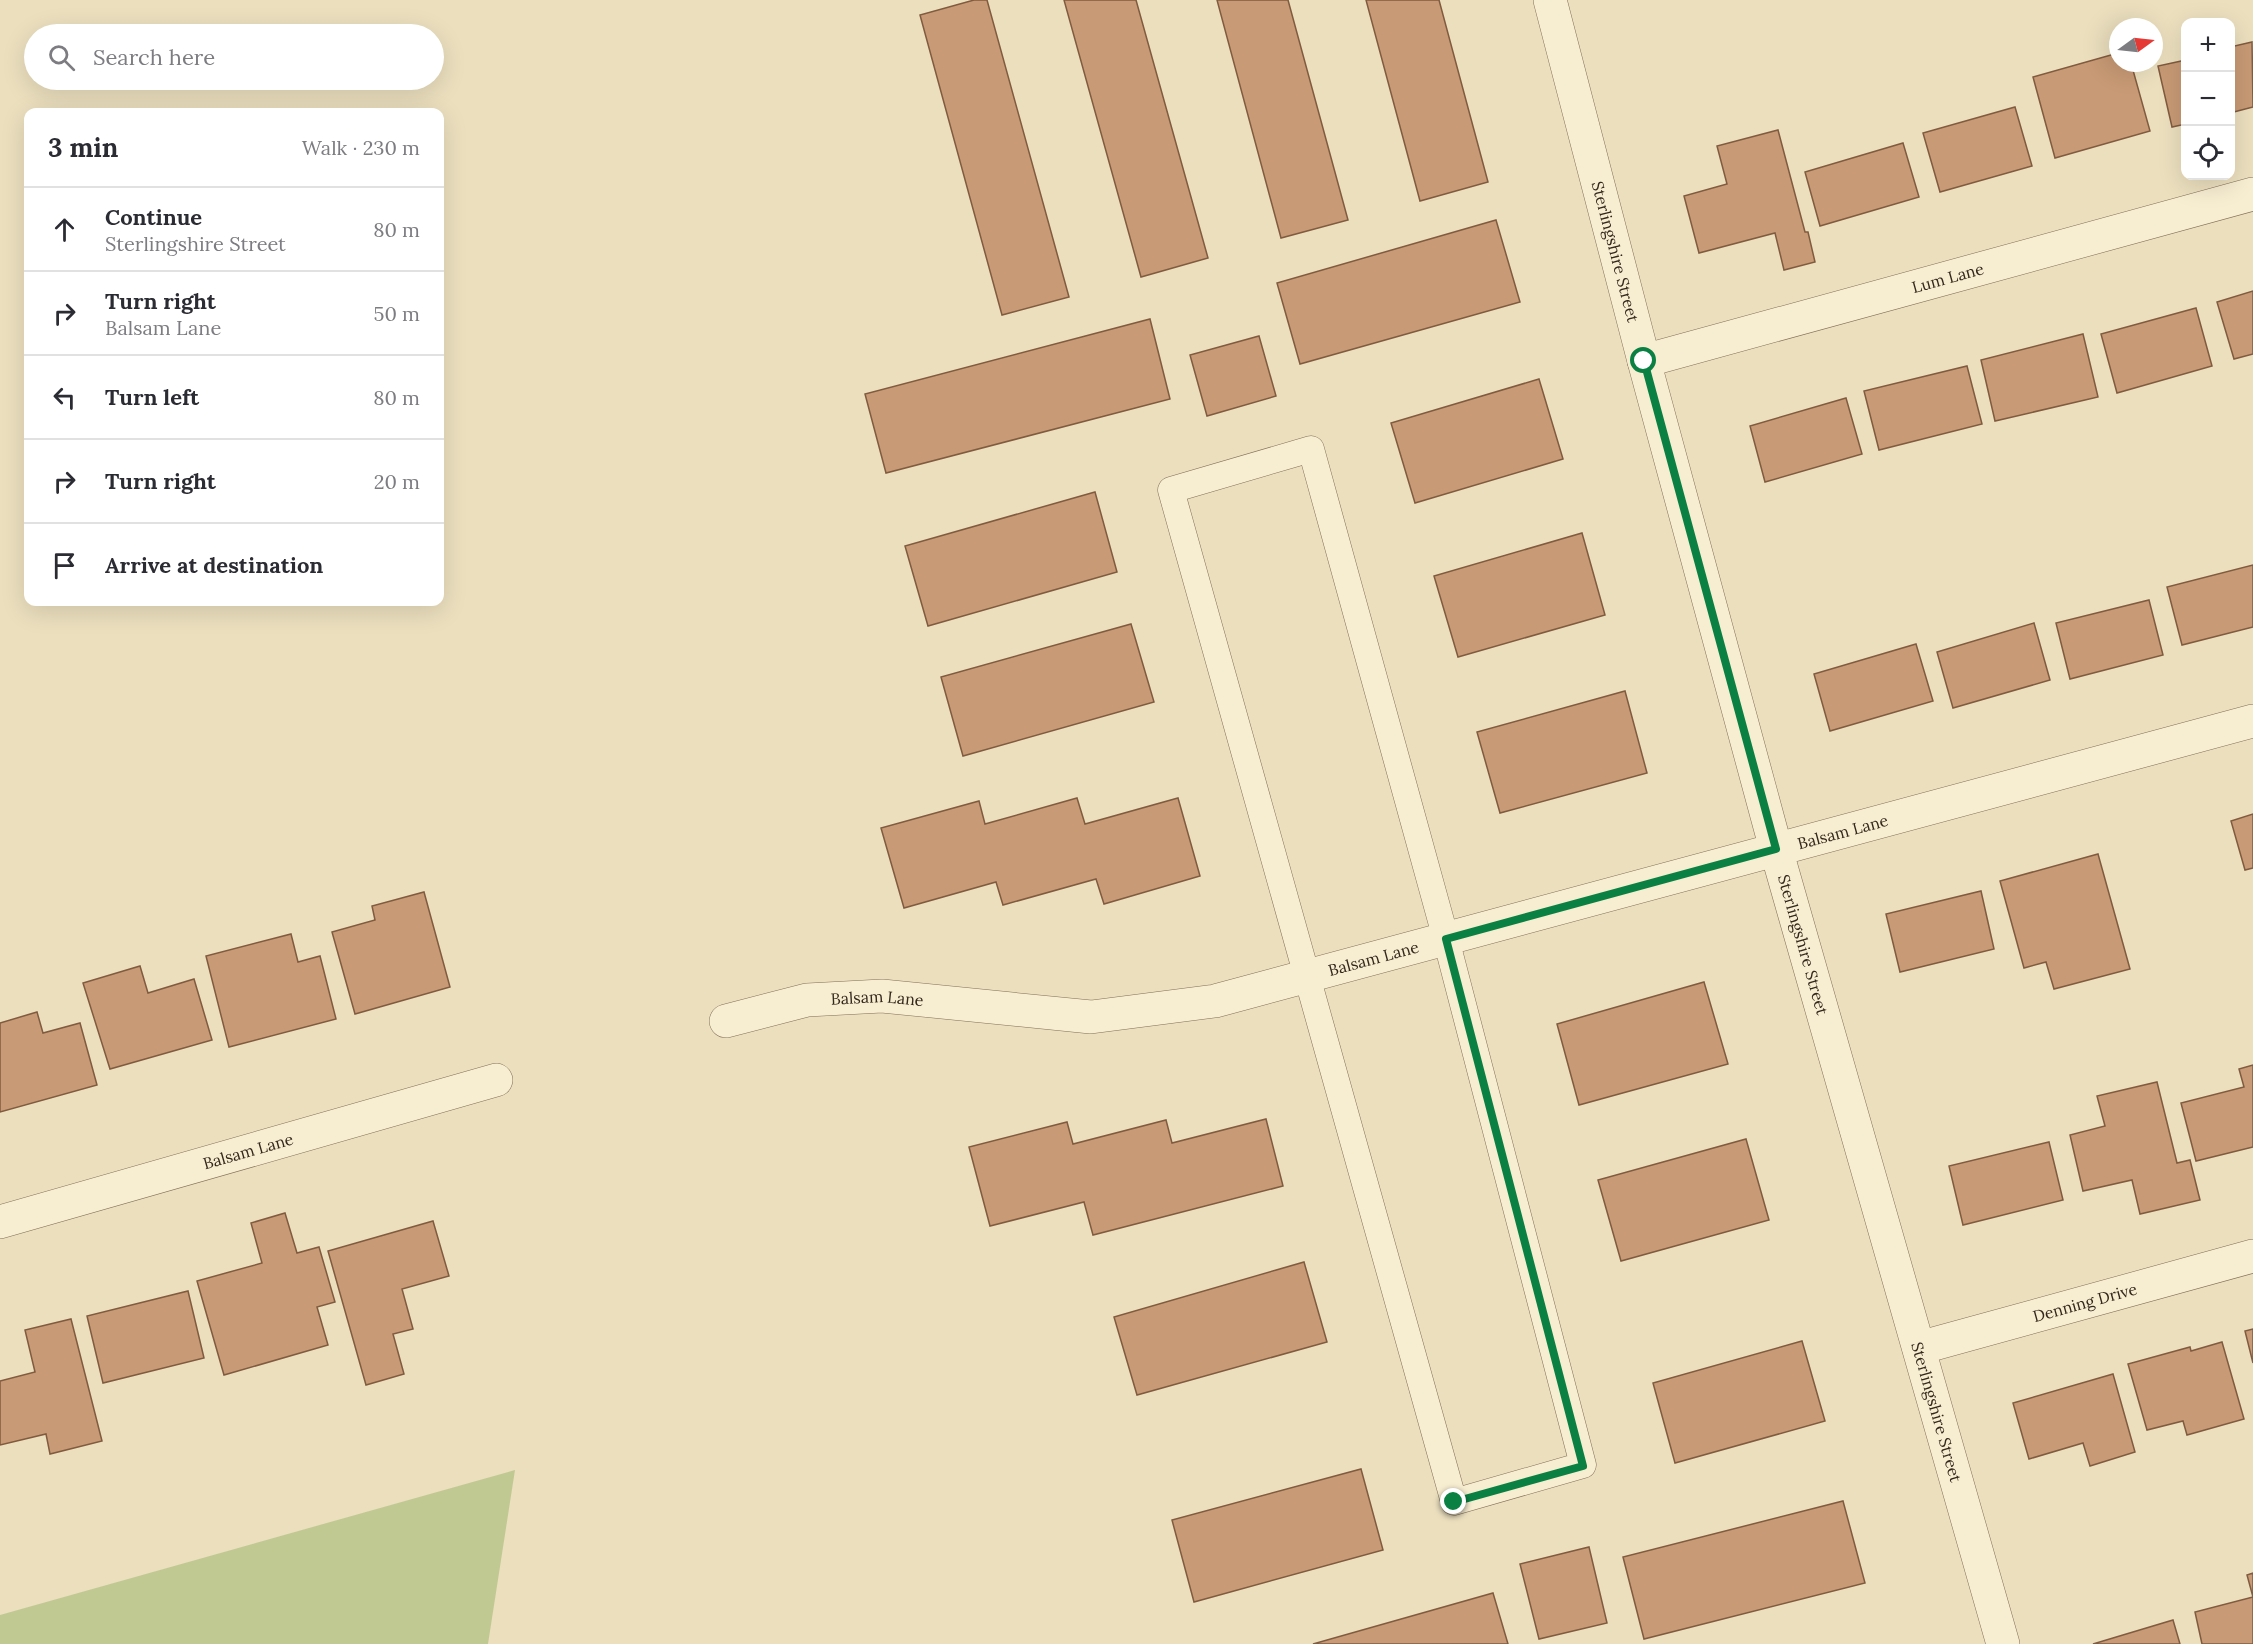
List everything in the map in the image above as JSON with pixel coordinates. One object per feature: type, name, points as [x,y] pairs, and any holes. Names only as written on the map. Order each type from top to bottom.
[{"type":"street","name":"Sterlingshire Street","points":[[1550,0],[1644,361],[1776,849],[2003,1644]]},
{"type":"street","name":"Lum Lane","points":[[1644,361],[2253,194]]},
{"type":"street","name":"Balsam Lane","points":[[726,1021],[807,1000],[882,996],[1091,1017],[1215,1001],[2253,721]]},
{"type":"street","name":"Balsam Lane","points":[[0,1222],[496,1080]]},
{"type":"street","name":"Denning Drive","points":[[1919,1348],[2253,1256]]},
{"type":"lane","points":[[1311,449],[1446,939],[1583,1466],[1454,1502],[1171,490],[1311,449]]},
{"type":"green space","points":[[515,1470],[488,1644],[0,1644],[0,1615]]},
{"type":"building","points":[[974,0],[987,0],[1069,297],[1002,315],[920,15]]},
{"type":"building","points":[[1064,0],[1136,0],[1208,258],[1141,277]]},
{"type":"building","points":[[1217,0],[1288,0],[1348,220],[1281,238]]},
{"type":"building","points":[[1366,0],[1439,0],[1488,182],[1420,201]]},
{"type":"building","points":[[2252,42],[2253,107],[2235,112],[2235,72],[2235,46]]},
{"type":"building","points":[[2109,56],[2109,72],[2134,72],[2150,131],[2055,158],[2033,77]]},
{"type":"building","points":[[2181,61],[2181,125],[2172,127],[2159,72],[2163,72],[2163,65]]},
{"type":"building","points":[[2015,107],[2032,166],[1940,192],[1923,133]]},
{"type":"building","points":[[1778,130],[1815,262],[1784,270],[1775,233],[1699,253],[1684,196],[1727,184],[1717,146]]},
{"type":"building","points":[[1903,143],[1919,197],[1820,226],[1805,172]]},
{"type":"building","points":[[1496,220],[1520,302],[1300,364],[1277,283]]},
{"type":"building","points":[[2253,291],[2253,354],[2234,359],[2217,302]]},
{"type":"building","points":[[2196,308],[2212,366],[2117,393],[2101,334]]},
{"type":"building","points":[[1150,319],[1170,399],[886,473],[865,394]]},
{"type":"building","points":[[2083,334],[2098,397],[1995,421],[1981,360]]},
{"type":"building","points":[[1259,336],[1276,396],[1207,416],[1190,355]]},
{"type":"building","points":[[1967,366],[1982,424],[1879,450],[1864,391]]},
{"type":"building","points":[[1539,379],[1563,459],[1415,503],[1391,423]]},
{"type":"building","points":[[1846,398],[1862,454],[1765,482],[1750,426]]},
{"type":"building","points":[[1095,492],[1117,572],[928,626],[905,546]]},
{"type":"building","points":[[1582,533],[1605,615],[1458,657],[1434,576]]},
{"type":"building","points":[[2253,565],[2253,627],[2182,645],[2167,587]]},
{"type":"building","points":[[2149,600],[2163,655],[2070,679],[2056,623]]},
{"type":"building","points":[[2034,623],[2050,680],[1953,708],[1937,652]]},
{"type":"building","points":[[1131,624],[1154,702],[963,756],[941,677]]},
{"type":"building","points":[[1916,644],[1933,701],[1830,731],[1814,674]]},
{"type":"building","points":[[1625,691],[1647,773],[1500,813],[1477,732]]},
{"type":"building","points":[[1077,798],[1085,824],[1178,798],[1200,876],[1104,904],[1096,879],[1003,905],[996,882],[904,908],[881,828],[979,801],[985,824]]},
{"type":"building","points":[[2253,814],[2253,868],[2245,870],[2231,821]]},
{"type":"building","points":[[2098,854],[2130,969],[2054,989],[2046,962],[2024,968],[2000,881]]},
{"type":"building","points":[[1981,891],[1994,949],[1900,972],[1886,914]]},
{"type":"building","points":[[424,892],[450,987],[355,1014],[332,932],[375,920],[372,906]]},
{"type":"building","points":[[291,934],[298,962],[320,956],[336,1019],[229,1047],[206,956]]},
{"type":"building","points":[[140,966],[148,993],[194,979],[212,1040],[110,1069],[83,983]]},
{"type":"building","points":[[1704,982],[1728,1064],[1579,1105],[1557,1024]]},
{"type":"building","points":[[37,1012],[43,1033],[80,1023],[97,1085],[0,1112],[0,1023]]},
{"type":"building","points":[[2253,1065],[2253,1147],[2196,1161],[2181,1103],[2244,1087],[2239,1069]]},
{"type":"building","points":[[2157,1082],[2177,1163],[2190,1160],[2200,1200],[2140,1214],[2132,1180],[2083,1191],[2070,1135],[2105,1126],[2097,1096]]},
{"type":"building","points":[[1266,1119],[1283,1186],[1093,1235],[1084,1202],[990,1226],[969,1147],[1067,1122],[1073,1144],[1166,1120],[1172,1143]]},
{"type":"building","points":[[1746,1139],[1769,1220],[1621,1261],[1598,1180]]},
{"type":"building","points":[[2049,1142],[2063,1200],[1963,1225],[1949,1166]]},
{"type":"building","points":[[285,1213],[297,1253],[319,1247],[335,1302],[317,1307],[328,1345],[224,1375],[197,1281],[262,1263],[251,1223]]},
{"type":"building","points":[[433,1221],[449,1276],[402,1289],[413,1329],[393,1334],[404,1374],[366,1385],[328,1251]]},
{"type":"building","points":[[1304,1262],[1327,1342],[1137,1395],[1114,1317]]},
{"type":"building","points":[[188,1291],[204,1358],[103,1383],[87,1316]]},
{"type":"building","points":[[71,1319],[102,1441],[50,1454],[46,1434],[0,1445],[0,1381],[35,1372],[25,1330]]},
{"type":"building","points":[[2253,1329],[2253,1363],[2245,1331]]},
{"type":"building","points":[[1802,1341],[1825,1421],[1675,1463],[1653,1383]]},
{"type":"building","points":[[2222,1342],[2244,1419],[2187,1435],[2183,1421],[2147,1430],[2128,1364],[2190,1347],[2191,1351]]},
{"type":"building","points":[[2113,1374],[2135,1452],[2090,1466],[2083,1443],[2029,1459],[2013,1403]]},
{"type":"building","points":[[1361,1469],[1383,1550],[1194,1602],[1172,1520]]},
{"type":"building","points":[[1843,1501],[1865,1583],[1644,1639],[1623,1557]]},
{"type":"building","points":[[1589,1547],[1607,1623],[1539,1639],[1520,1564]]},
{"type":"building","points":[[2253,1573],[2253,1597],[2247,1575]]},
{"type":"building","points":[[1493,1593],[1508,1644],[1313,1644]]},
{"type":"building","points":[[2253,1597],[2253,1644],[2202,1644],[2195,1612]]},
{"type":"building","points":[[2173,1620],[2180,1644],[2093,1644]]},
{"type":"route","points":[[1454,1502],[1583,1466],[1446,939],[1776,849],[1644,361]]}]
